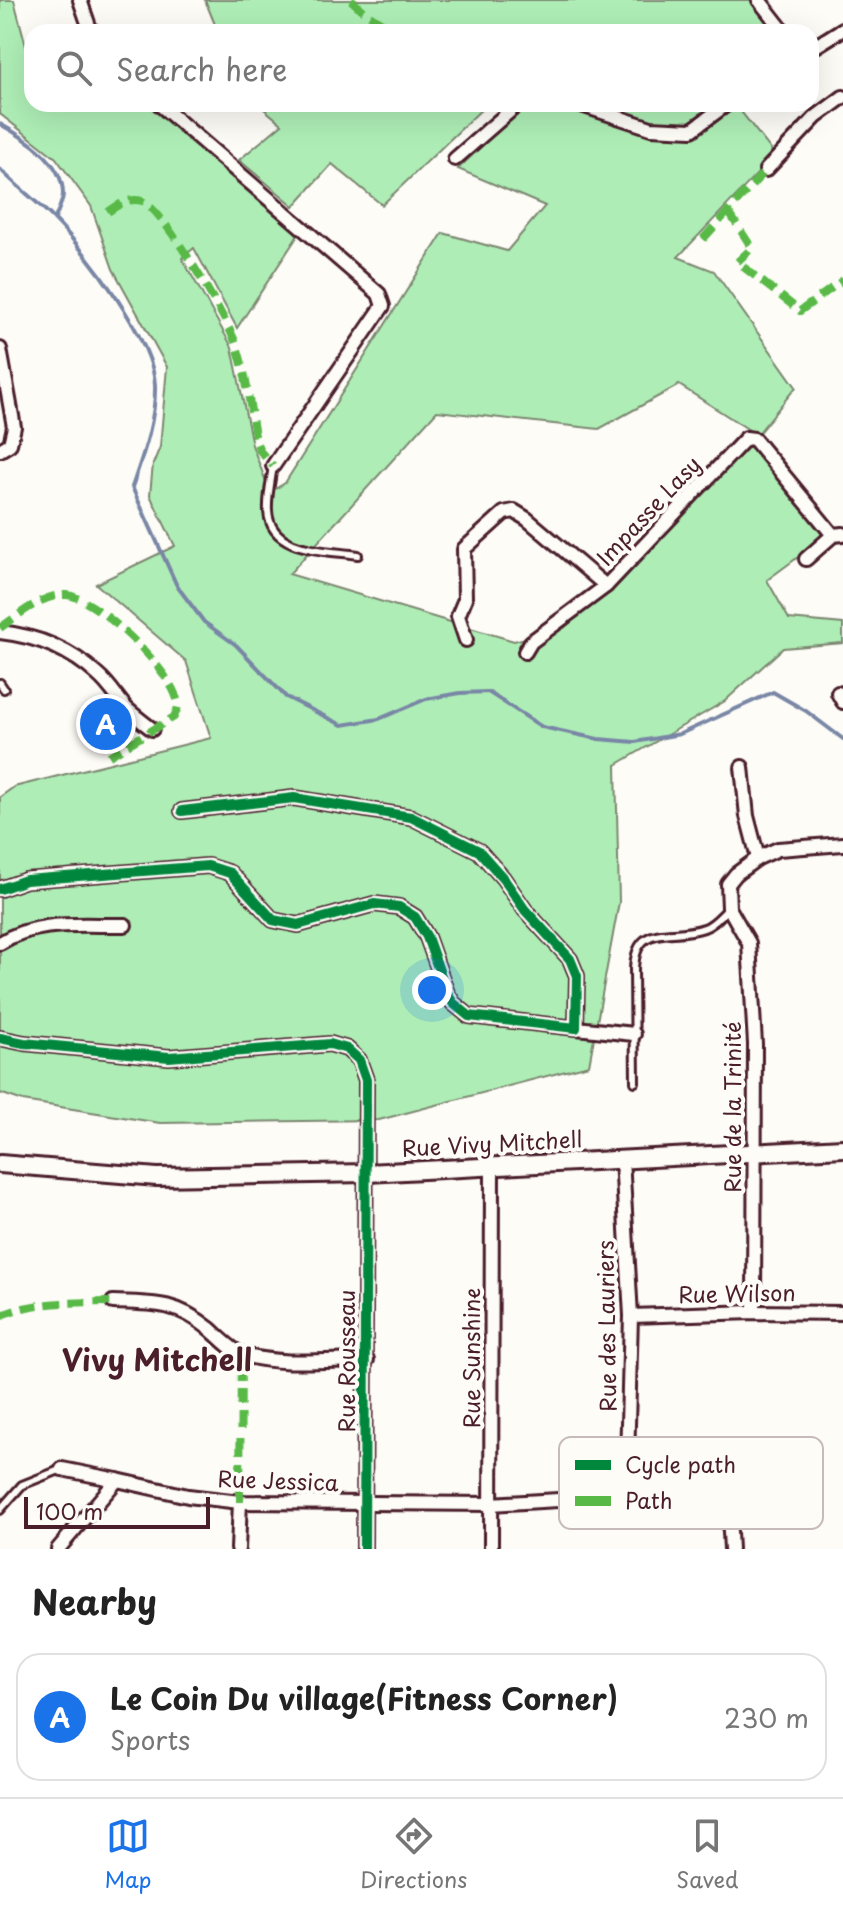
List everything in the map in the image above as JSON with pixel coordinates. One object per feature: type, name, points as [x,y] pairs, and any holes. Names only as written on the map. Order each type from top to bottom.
[{"type":"street","points":[[80,0],[88,24]]},
{"type":"street","points":[[759,0],[778,24]]},
{"type":"street","points":[[819,44],[843,29]]},
{"type":"street","points":[[766,170],[816,117],[843,97]]},
{"type":"street","points":[[168,112],[383,300],[383,306],[273,466]]},
{"type":"street","points":[[455,159],[509,112]]},
{"type":"street","points":[[602,112],[651,128],[692,130],[716,112]]},
{"type":"street","points":[[0,349],[14,427],[10,444],[0,450]]},
{"type":"street","name":"Impasse Lasy","points":[[466,640],[458,616],[465,599],[463,553],[508,511],[527,519],[606,586],[746,438],[750,437],[838,535]]},
{"type":"street","points":[[806,559],[838,535]]},
{"type":"street","points":[[525,652],[531,642],[606,586]]},
{"type":"street","points":[[0,632],[21,634],[49,643],[77,659],[100,676],[128,710],[152,729]]},
{"type":"street","points":[[742,767],[747,816],[758,858]]},
{"type":"street","points":[[182,811],[294,798],[411,817],[479,851],[525,910],[570,959],[577,976],[576,1028]]},
{"type":"street","points":[[729,908],[728,884],[758,858],[778,849],[843,844]]},
{"type":"street","points":[[0,889],[26,880],[208,866],[230,873],[273,920],[298,925],[374,904],[399,907],[415,917],[427,937],[447,993],[453,1003],[469,1016],[634,1034]]},
{"type":"street","name":"Rue de la Trinité","points":[[729,908],[749,943],[755,1044],[754,1312]]},
{"type":"street","points":[[0,943],[11,936],[43,926],[125,925]]},
{"type":"street","name":"Rue Rousseau","points":[[0,1038],[169,1057],[330,1044],[347,1049],[359,1060],[365,1072],[367,1173],[364,1549]]},
{"type":"street","name":"Rue Vivy Mitchell","points":[[0,1164],[157,1177],[367,1173],[843,1148]]},
{"type":"street","name":"Rue des Lauriers","points":[[622,1159],[631,1316],[628,1437]]},
{"type":"street","name":"Rue Sunshine","points":[[491,1549],[492,1166]]},
{"type":"street","points":[[113,1302],[159,1303],[180,1308],[241,1354],[274,1360],[367,1360]]},
{"type":"street","name":"Rue Wilson","points":[[631,1316],[843,1313]]},
{"type":"street","name":"Rue Jessica","points":[[62,1469],[188,1496],[240,1502],[491,1504],[559,1500]]},
{"type":"street","points":[[58,1549],[117,1480]]},
{"type":"street","points":[[238,1549],[240,1502]]},
{"type":"street","points":[[730,1529],[731,1549]]},
{"type":"lane","points":[[273,466],[268,512],[278,535],[291,544],[358,555]]},
{"type":"lane","points":[[635,1082],[634,953],[639,943],[650,936],[704,928],[729,908]]},
{"type":"lane","points":[[0,1510],[22,1485],[62,1469]]},
{"type":"green space","points":[[0,0],[14,0],[24,38],[24,112],[159,112],[296,226],[297,237],[237,328],[194,248],[182,258],[232,347],[252,445],[270,492],[285,483],[443,233],[507,251],[545,206],[458,169],[518,112],[741,112],[775,155],[678,257],[714,271],[796,387],[757,435],[679,385],[599,429],[437,411],[289,574],[514,641],[564,628],[643,555],[748,444],[756,446],[828,535],[767,580],[789,619],[843,624],[843,643],[783,648],[725,701],[616,765],[619,902],[589,1065],[379,1120],[160,1123],[23,1101],[0,1093],[0,797],[14,787],[211,738],[186,661],[96,584],[175,546],[150,495],[153,464],[160,447],[167,367],[113,269],[91,206],[56,158],[0,114]]},
{"type":"green space","points":[[205,0],[752,0],[772,24],[215,24]]},
{"type":"green space","points":[[268,112],[479,112],[382,205],[332,164],[294,206],[239,160],[282,124]]},
{"type":"waterway","points":[[0,124],[41,152],[57,171],[63,194],[55,219]]},
{"type":"waterway","points":[[0,169],[47,212],[83,252],[116,298],[143,345],[152,367],[155,398],[148,437],[132,487],[177,586],[204,622],[236,645],[286,697],[342,725],[379,719],[426,699],[488,692],[542,727],[598,739],[635,742],[680,734],[773,692],[806,711],[843,739]]},
{"type":"marked path","points":[[351,0],[383,24]]},
{"type":"marked path","points":[[703,239],[766,170]]},
{"type":"marked path","points":[[108,212],[128,201],[142,201],[152,208],[179,243],[236,344],[246,380],[256,441],[273,466]]},
{"type":"marked path","points":[[728,211],[752,248],[737,262],[800,311],[843,280]]},
{"type":"marked path","points":[[0,628],[40,602],[66,595],[96,608],[150,658],[174,692],[178,706],[174,717],[109,756]]},
{"type":"marked path","points":[[0,1316],[41,1305],[113,1302]]},
{"type":"marked path","points":[[240,1502],[241,1354]]},
{"type":"cycle path","points":[[0,889],[26,880],[208,866],[230,873],[273,920],[298,925],[374,904],[399,907],[415,917],[427,937],[447,993],[453,1003],[469,1016],[576,1028],[577,976],[570,959],[525,910],[479,851],[411,817],[294,798],[182,811]]},
{"type":"cycle path","points":[[0,1038],[169,1057],[330,1044],[347,1049],[359,1060],[366,1080],[364,1549]]},
{"type":"place","name":"Le Coin Du village(Fitness Corner)","points":[[106,724]]},
{"type":"district","name":"Vivy Mitchell","points":[[157,1361]]}]
